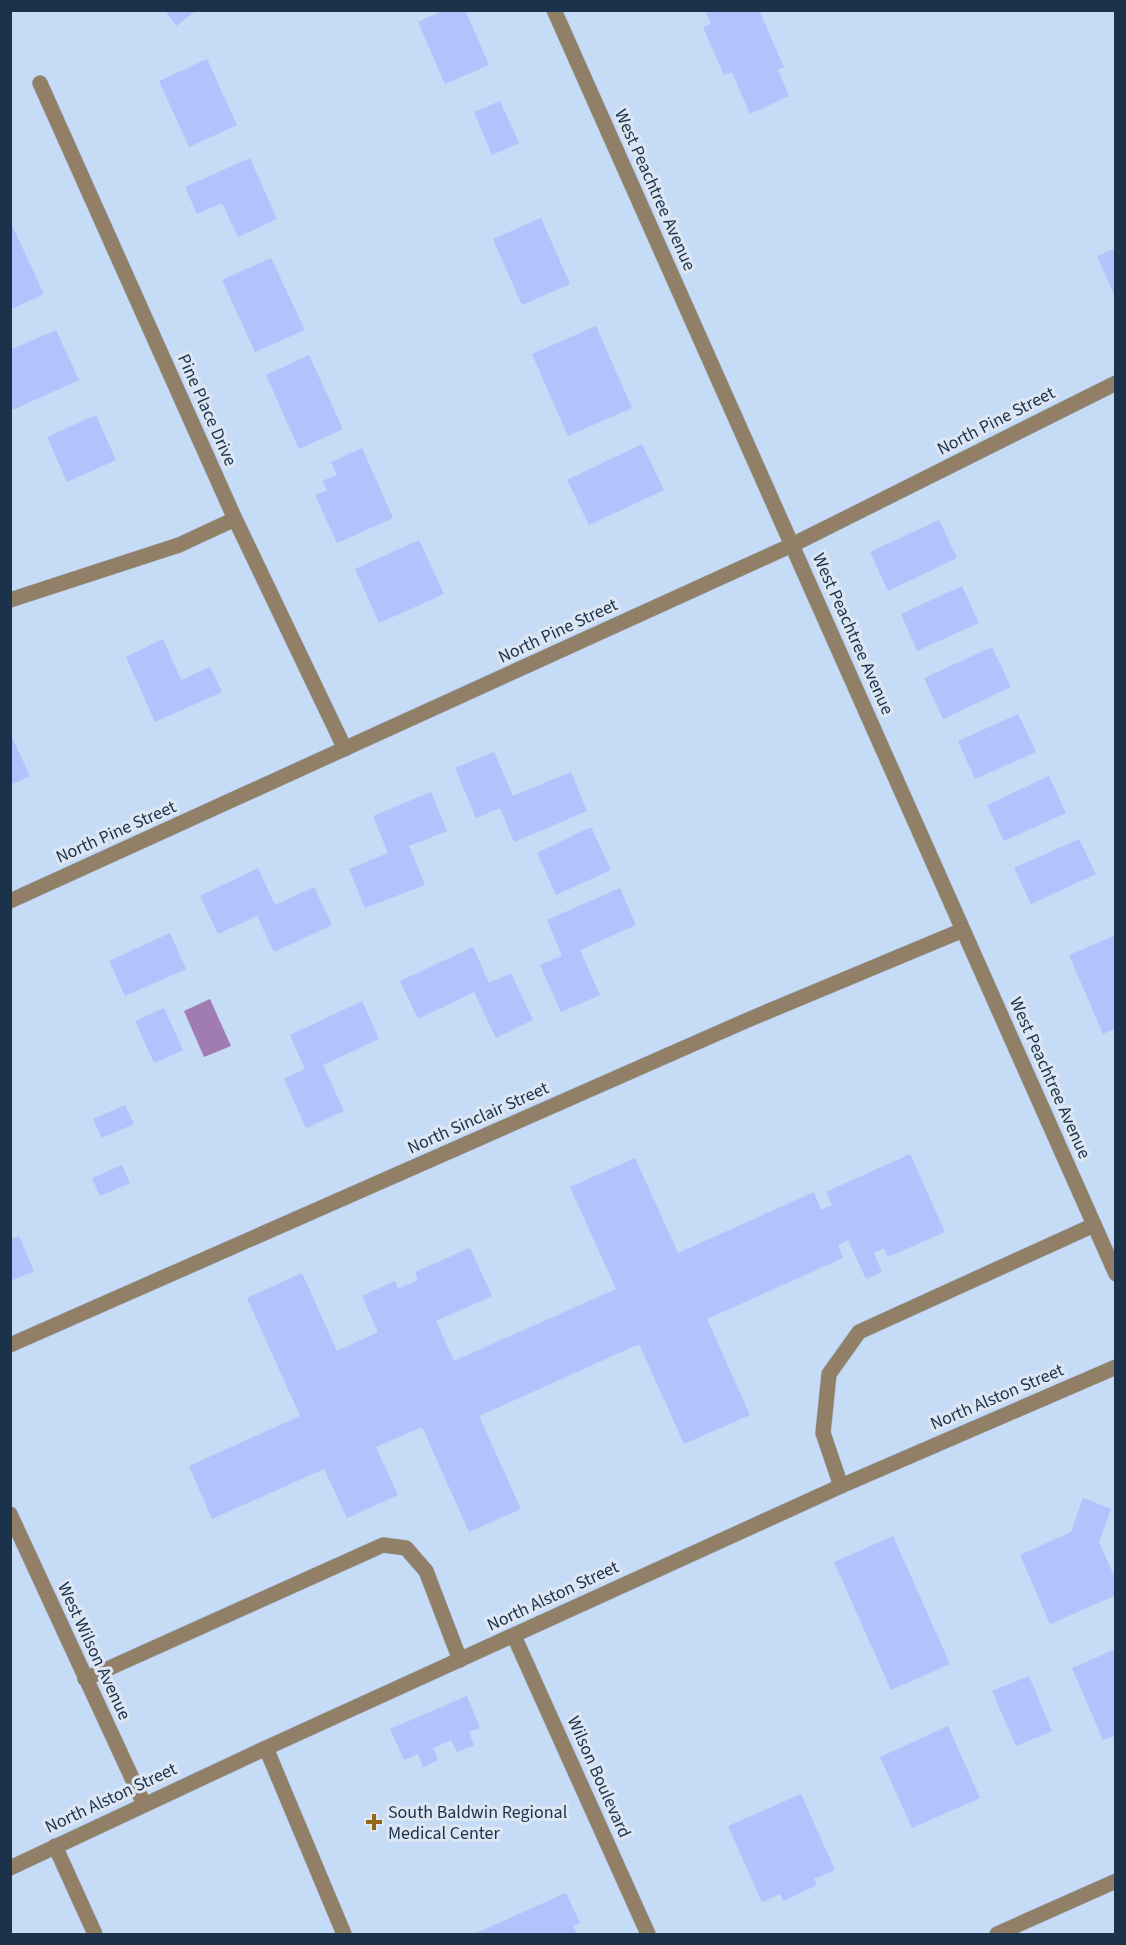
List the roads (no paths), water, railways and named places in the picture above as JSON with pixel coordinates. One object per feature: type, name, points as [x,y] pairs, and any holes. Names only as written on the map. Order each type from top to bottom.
[{"type":"street","name":"West Peachtree Avenue","points":[[554,10],[1116,1274]]},
{"type":"street","name":"Pine Place Drive","points":[[40,83],[234,519],[345,749]]},
{"type":"street","name":"North Pine Street","points":[[10,902],[792,545],[1116,383]]},
{"type":"street","points":[[10,600],[179,545],[234,519]]},
{"type":"street","name":"North Sinclair Street","points":[[10,1345],[739,1024],[963,930]]},
{"type":"street","points":[[841,1486],[823,1433],[829,1374],[859,1332],[1094,1225]]},
{"type":"street","name":"North Alston Street","points":[[10,1868],[144,1804],[841,1486],[1116,1367]]},
{"type":"street","name":"West Wilson Avenue","points":[[10,1514],[144,1804]]},
{"type":"street","points":[[85,1678],[383,1545],[406,1548],[426,1571],[460,1660]]},
{"type":"street","name":"Wilson Boulevard","points":[[514,1636],[648,1935]]},
{"type":"street","points":[[266,1748],[344,1935]]},
{"type":"street","points":[[55,1846],[95,1935]]},
{"type":"street","points":[[997,1935],[1020,1930],[1116,1881]]},
{"type":"place","name":"South Baldwin Regional Medical Center","points":[[374,1822]]}]
